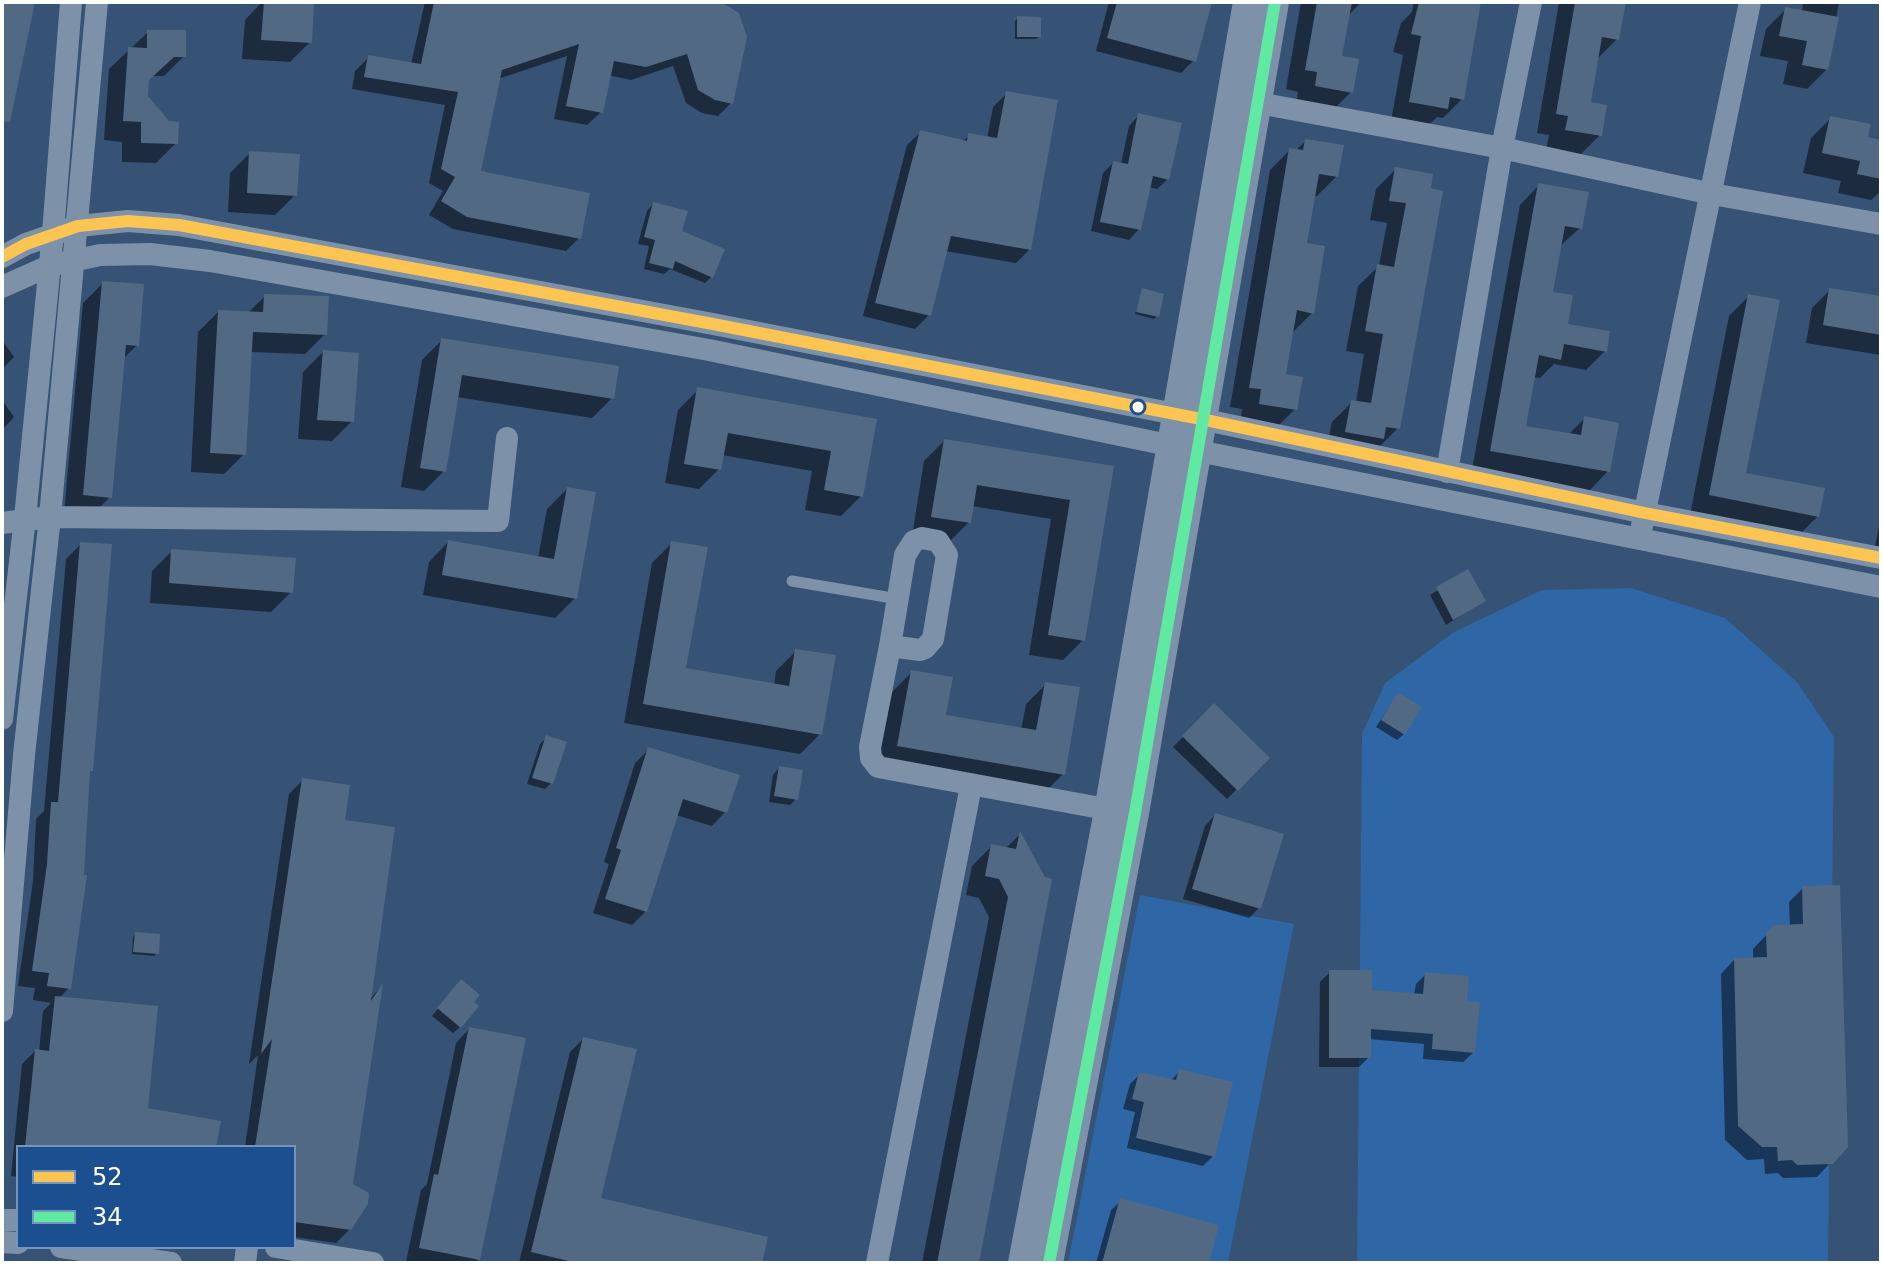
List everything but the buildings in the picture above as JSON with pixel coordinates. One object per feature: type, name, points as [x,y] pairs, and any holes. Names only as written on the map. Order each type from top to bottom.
[{"type":"street","points":[[2,719],[53,233],[71,2]]},
{"type":"street","points":[[2,1011],[13,757],[50,517],[97,2]]},
{"type":"street","points":[[1244,100],[1247,2]]},
{"type":"street","points":[[1049,1263],[1122,812],[1244,100],[1275,2]]},
{"type":"street","points":[[1447,472],[1502,148],[1531,2]]},
{"type":"street","points":[[1639,539],[1750,2]]},
{"type":"street","points":[[1244,100],[1502,148],[1712,194],[1881,224]]},
{"type":"street","points":[[2,257],[53,233],[78,226],[128,221],[179,225],[1190,417],[1645,513],[1881,558]]},
{"type":"street","points":[[2,287],[49,266],[100,255],[150,254],[210,261],[709,350],[1881,587]]},
{"type":"street","points":[[2,523],[50,517],[498,521],[507,438]]},
{"type":"street","points":[[890,646],[920,650],[933,639],[947,555],[938,541],[922,538],[908,547],[870,747],[874,763],[884,770],[1122,812]]},
{"type":"street","points":[[877,1263],[971,786]]},
{"type":"street","points":[[1022,1263],[1122,812]]},
{"type":"street","points":[[75,1249],[171,1263]]},
{"type":"street","points":[[288,1249],[373,1263]]},
{"type":"lane","points":[[792,581],[898,599]]},
{"type":"shaded area","points":[[1631,588],[1725,618],[1797,682],[1834,737],[1828,1263],[1357,1263],[1362,734],[1385,683],[1454,632],[1542,590]]},
{"type":"shaded area","points":[[1140,895],[1294,924],[1228,1263],[1068,1263]]},
{"type":"transit line","name":"34","points":[[1049,1263],[1135,813],[1275,2]]},
{"type":"transit line","name":"52","points":[[2,257],[26,244],[78,226],[128,221],[179,225],[1201,419],[1645,513],[1881,558]]}]
